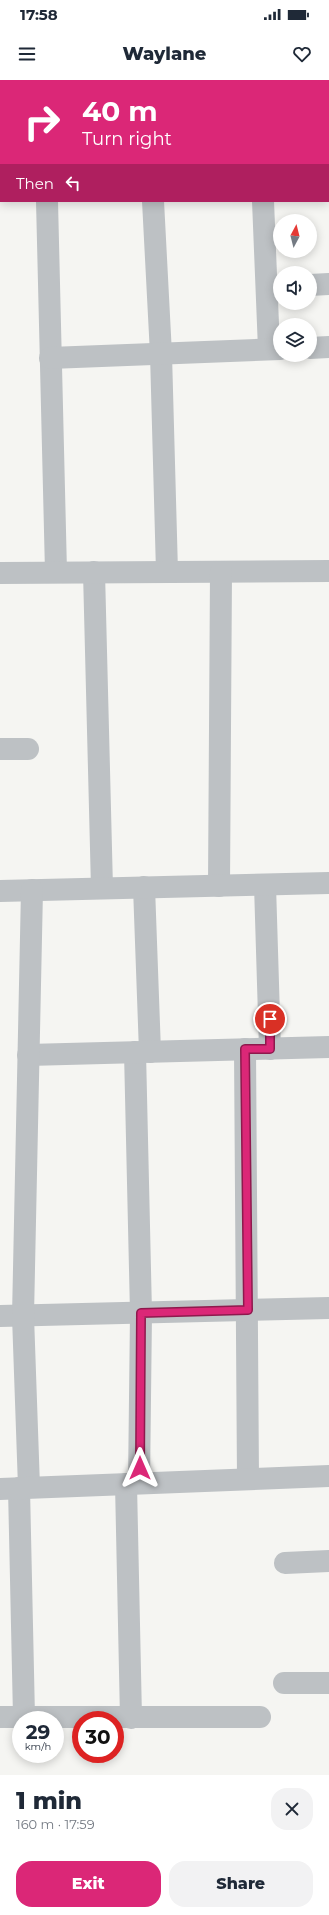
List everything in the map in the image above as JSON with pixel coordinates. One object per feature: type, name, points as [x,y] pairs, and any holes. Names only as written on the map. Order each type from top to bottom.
[{"type":"street","points":[[47,202],[56,572]]},
{"type":"street","points":[[153,202],[161,354],[167,572]]},
{"type":"street","points":[[263,202],[273,287]]},
{"type":"street","points":[[317,285],[329,284]]},
{"type":"street","points":[[317,348],[329,347]]},
{"type":"street","points":[[50,358],[273,349]]},
{"type":"street","points":[[0,573],[329,571]]},
{"type":"street","points":[[94,572],[102,888]]},
{"type":"street","points":[[219,886],[221,572]]},
{"type":"street","points":[[0,749],[28,749]]},
{"type":"street","points":[[0,891],[329,883]]},
{"type":"street","points":[[265,885],[270,1049]]},
{"type":"street","points":[[131,1718],[133,1484],[141,1313],[144,887]]},
{"type":"street","points":[[24,1711],[16,1488],[23,1316],[32,890]]},
{"type":"street","points":[[28,1055],[329,1047]]},
{"type":"street","points":[[245,1049],[248,1479]]},
{"type":"street","points":[[0,1316],[329,1308]]},
{"type":"street","points":[[16,1488],[329,1476]]},
{"type":"street","points":[[285,1563],[329,1561]]},
{"type":"street","points":[[284,1683],[329,1682]]},
{"type":"street","points":[[0,1717],[12,1717]]},
{"type":"street","points":[[64,1717],[260,1718]]},
{"type":"route","points":[[140,1468],[141,1313],[248,1310],[245,1049],[270,1049],[270,1019]]}]
